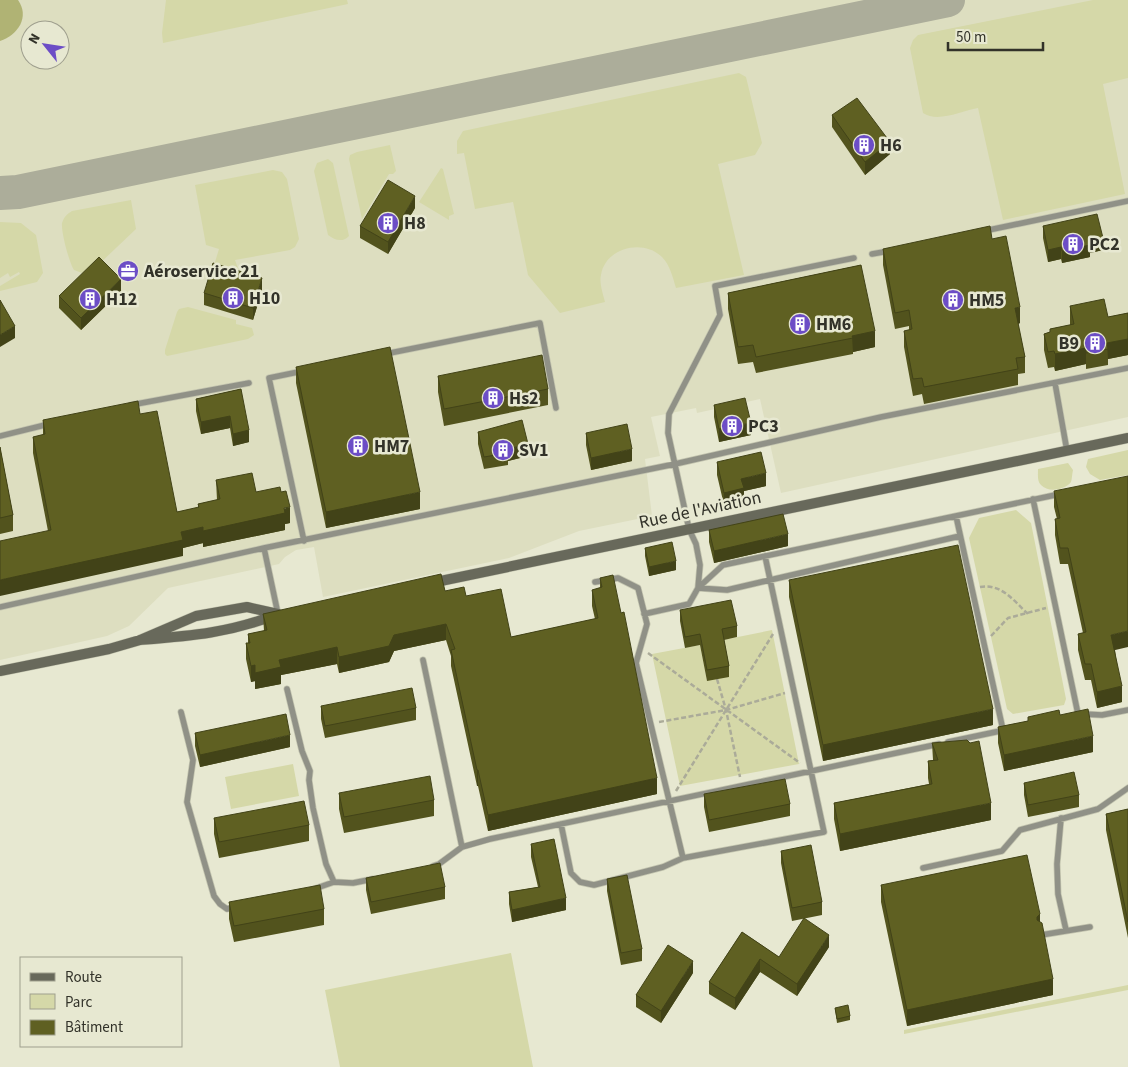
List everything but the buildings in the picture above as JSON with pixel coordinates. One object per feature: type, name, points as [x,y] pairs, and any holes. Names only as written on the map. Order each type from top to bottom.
[{"type":"street","name":"Rue de l'Aviation","points":[[419,586],[1128,438]]},
{"type":"street","points":[[0,670],[109,649],[140,640],[196,616],[247,607],[282,613]]},
{"type":"street","points":[[140,640],[200,635],[251,624],[282,613]]},
{"type":"lane","points":[[979,232],[1128,201]]},
{"type":"lane","points":[[872,254],[891,250]]},
{"type":"lane","points":[[698,588],[700,565],[696,544],[689,529],[668,433],[669,414],[720,315],[715,286],[854,258]]},
{"type":"lane","points":[[374,356],[540,323],[556,408]]},
{"type":"lane","points":[[0,607],[264,548],[675,464],[882,417],[1128,368]]},
{"type":"lane","points":[[304,540],[269,378],[307,370]]},
{"type":"lane","points":[[125,406],[249,383]]},
{"type":"lane","points":[[1055,384],[1067,451]]},
{"type":"lane","points":[[0,436],[58,422]]},
{"type":"lane","points":[[644,614],[689,604],[698,588],[724,565],[1067,492]]},
{"type":"lane","points":[[1033,499],[1078,714]]},
{"type":"lane","points":[[956,516],[1003,730]]},
{"type":"lane","points":[[698,588],[726,590],[960,536]]},
{"type":"lane","points":[[264,548],[282,613]]},
{"type":"lane","points":[[561,824],[571,873],[580,882],[594,885],[664,867],[683,858],[824,832],[765,556]]},
{"type":"lane","points":[[595,582],[618,578],[638,588],[647,624],[636,663],[683,858]]},
{"type":"lane","points":[[424,660],[462,847]]},
{"type":"lane","points":[[287,689],[302,751],[310,771],[309,780],[313,808],[326,864],[334,882]]},
{"type":"lane","points":[[1069,716],[1078,714],[1102,715],[1128,710]]},
{"type":"lane","points":[[181,712],[193,760],[187,802],[214,896],[227,909],[246,904]]},
{"type":"lane","points":[[430,866],[439,864],[462,847],[490,839],[1012,728]]},
{"type":"lane","points":[[923,868],[1002,851],[1020,830],[1098,809],[1128,788]]},
{"type":"lane","points":[[1061,818],[1057,864],[1058,894],[1066,930]]},
{"type":"lane","points":[[304,891],[323,887],[334,882],[353,883],[382,877]]},
{"type":"lane","points":[[1041,935],[1090,927]]},
{"type":"path","points":[[972,588],[995,587],[1006,593],[1028,614]]},
{"type":"path","points":[[982,637],[993,635],[1008,618],[1055,606]]},
{"type":"path","points":[[670,801],[779,625]]},
{"type":"path","points":[[640,647],[811,771]]},
{"type":"path","points":[[717,679],[726,710],[741,786]]},
{"type":"path","points":[[651,724],[726,710],[793,691]]},
{"type":"shaded area","points":[[0,0],[1128,0],[1128,417],[781,493],[760,399],[697,413],[696,408],[651,417],[660,456],[645,459],[652,516],[579,531],[509,558],[323,597],[314,547],[296,550],[285,557],[279,564],[168,588],[129,626],[107,636],[0,660]]},
{"type":"green space","points":[[0,0],[18,0],[23,13],[20,25],[12,34],[0,41]]},
{"type":"green space","points":[[166,0],[347,0],[348,4],[163,43],[162,33]]},
{"type":"green space","points":[[1093,0],[1128,0],[1128,78],[1103,84],[1125,194],[1003,220],[978,108],[943,117],[929,116],[923,113],[910,48],[913,40],[918,35]]},
{"type":"green space","points":[[739,73],[746,77],[762,143],[755,155],[718,164],[744,275],[676,288],[669,268],[662,257],[654,251],[635,247],[617,252],[604,266],[600,281],[605,302],[560,313],[528,275],[513,202],[475,209],[464,153],[457,154],[457,141],[463,131]]},
{"type":"green space","points":[[390,145],[396,171],[393,174],[389,174],[362,219],[349,159],[350,155]]},
{"type":"green space","points":[[328,159],[333,163],[349,236],[341,240],[328,235],[314,171],[317,163]]},
{"type":"green space","points":[[441,168],[443,169],[454,214],[449,216],[449,220],[419,202]]},
{"type":"green space","points":[[273,170],[282,172],[287,179],[299,239],[295,247],[290,250],[235,260],[244,285],[212,272],[219,249],[206,245],[195,185]]},
{"type":"green space","points":[[131,200],[136,229],[96,267],[82,273],[74,270],[63,233],[62,223],[66,216],[72,211]]},
{"type":"green space","points":[[0,222],[21,223],[36,235],[43,273],[37,282],[0,291],[0,286],[20,274],[19,272],[10,277],[8,273],[0,278]]},
{"type":"green space","points":[[188,307],[236,320],[236,324],[252,328],[254,335],[248,339],[167,356],[165,350],[177,312],[179,309]]},
{"type":"green space","points":[[1128,450],[1128,475],[1100,480],[1090,474],[1086,467],[1088,459]]},
{"type":"green space","points":[[1068,463],[1073,470],[1071,482],[1068,485],[1061,489],[1052,490],[1040,483],[1038,469]]},
{"type":"green space","points":[[1016,510],[1031,523],[1066,699],[1064,705],[1013,714],[1007,709],[969,538],[979,518]]},
{"type":"green space","points":[[772,630],[799,764],[680,786],[652,654],[700,645],[707,681],[723,640]]},
{"type":"green space","points":[[293,764],[299,796],[231,809],[225,777]]},
{"type":"green space","points":[[511,953],[533,1067],[340,1067],[325,990]]},
{"type":"green space","points":[[1128,985],[1128,990],[904,1034],[904,1030]]},
{"type":"taxiway","points":[[0,193],[18,192],[948,0]]},
{"type":"place","name":"H6","points":[[864,145]]},
{"type":"place","name":"H8","points":[[388,223]]},
{"type":"place","name":"PC2","points":[[1073,244]]},
{"type":"place","name":"Aéroservice 21","points":[[128,271]]},
{"type":"place","name":"H10","points":[[233,298]]},
{"type":"place","name":"H12","points":[[90,299]]},
{"type":"place","name":"HM5","points":[[953,300]]},
{"type":"place","name":"HM6","points":[[800,324]]},
{"type":"place","name":"B9","points":[[1095,343]]},
{"type":"place","name":"Hs2","points":[[493,398]]},
{"type":"place","name":"PC3","points":[[732,426]]},
{"type":"place","name":"HM7","points":[[358,446]]},
{"type":"place","name":"SV1","points":[[503,450]]}]
